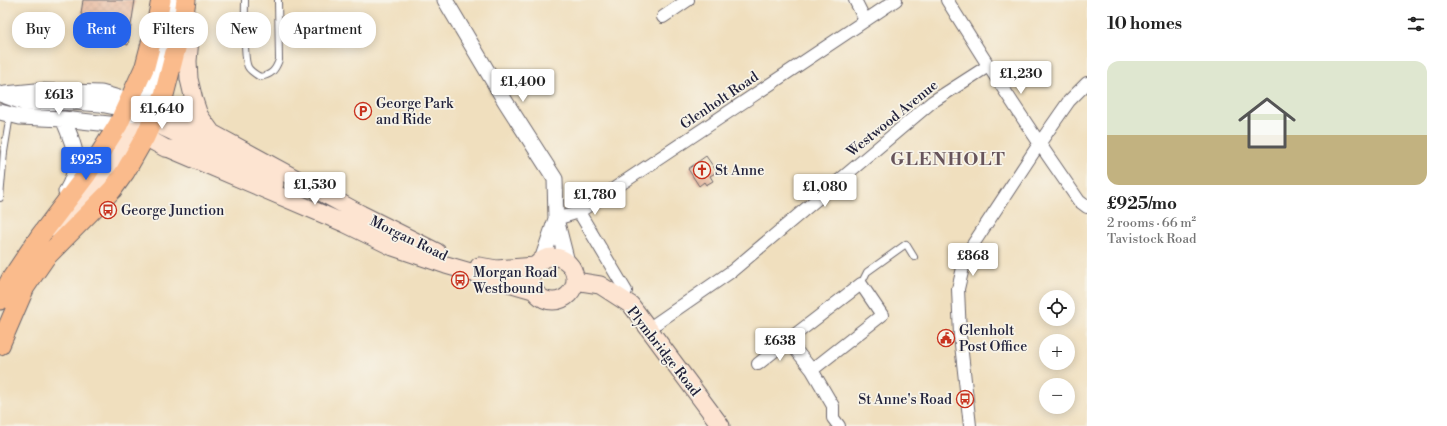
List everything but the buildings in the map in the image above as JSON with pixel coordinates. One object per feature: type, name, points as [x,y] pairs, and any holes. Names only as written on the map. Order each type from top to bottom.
[{"type":"highway","points":[[0,300],[11,279],[40,236],[101,154],[164,95],[183,5]]},
{"type":"highway","points":[[0,345],[25,287],[45,258],[112,190],[125,172],[140,118],[145,66],[157,9]]},
{"type":"main road","points":[[183,5],[190,39],[188,61],[189,79],[199,115],[212,133]]},
{"type":"main road","name":"Morgan Road","points":[[140,118],[212,133],[361,214],[434,251],[470,265],[497,269],[538,263]]},
{"type":"main road","name":"Morgan Road","points":[[140,118],[221,154],[346,224],[394,247],[446,265],[533,290]]},
{"type":"main road","points":[[549,257],[559,258],[567,262],[574,273],[575,281],[569,295],[562,300],[553,302],[538,296],[533,290],[530,281],[531,272],[538,263],[549,257]]},
{"type":"main road","name":"Plymbridge Road","points":[[575,281],[600,285],[631,305],[721,426]]},
{"type":"street","points":[[445,0],[505,101],[555,179],[556,219],[567,262]]},
{"type":"street","points":[[663,17],[688,0]]},
{"type":"street","points":[[855,0],[865,20]]},
{"type":"street","name":"Glenholt Road","points":[[556,219],[580,212],[896,0]]},
{"type":"street","points":[[947,0],[1039,144],[1079,201],[1087,207]]},
{"type":"street","name":"Westwood Avenue","points":[[648,329],[732,271],[932,102],[988,66]]},
{"type":"street","points":[[970,426],[960,335],[958,289],[966,255],[1069,101],[1087,83]]},
{"type":"street","points":[[1,97],[36,90],[110,94],[140,118]]},
{"type":"street","points":[[1,97],[57,119],[75,148],[75,173],[71,183],[40,236]]},
{"type":"street","points":[[5,114],[20,117],[57,119],[140,118]]},
{"type":"street","name":"Plymbridge Road","points":[[580,212],[626,291]]},
{"type":"street","points":[[538,263],[556,219]]},
{"type":"street","points":[[758,364],[861,284],[882,316],[812,370]]},
{"type":"street","points":[[788,340],[812,370],[833,406],[833,418],[839,426]]},
{"type":"lane","points":[[157,9],[165,0]]},
{"type":"lane","points":[[245,0],[246,57],[248,66],[252,72],[260,77],[268,75],[276,70],[278,60],[278,0]]},
{"type":"lane","points":[[0,198],[4,152],[5,114]]},
{"type":"lane","points":[[861,284],[867,272],[906,244],[914,257]]},
{"type":"place","name":"George Park and Ride","points":[[363,111]]},
{"type":"place","name":"St Anne","points":[[702,170]]},
{"type":"place","name":"George Junction","points":[[108,210]]},
{"type":"place","name":"Morgan Road Westbound","points":[[460,280]]},
{"type":"place","name":"Glenholt Post Office","points":[[946,338]]},
{"type":"place","name":"St Anne's Road","points":[[965,399]]},
{"type":"district","name":"GLENHOLT","points":[[948,159]]}]
